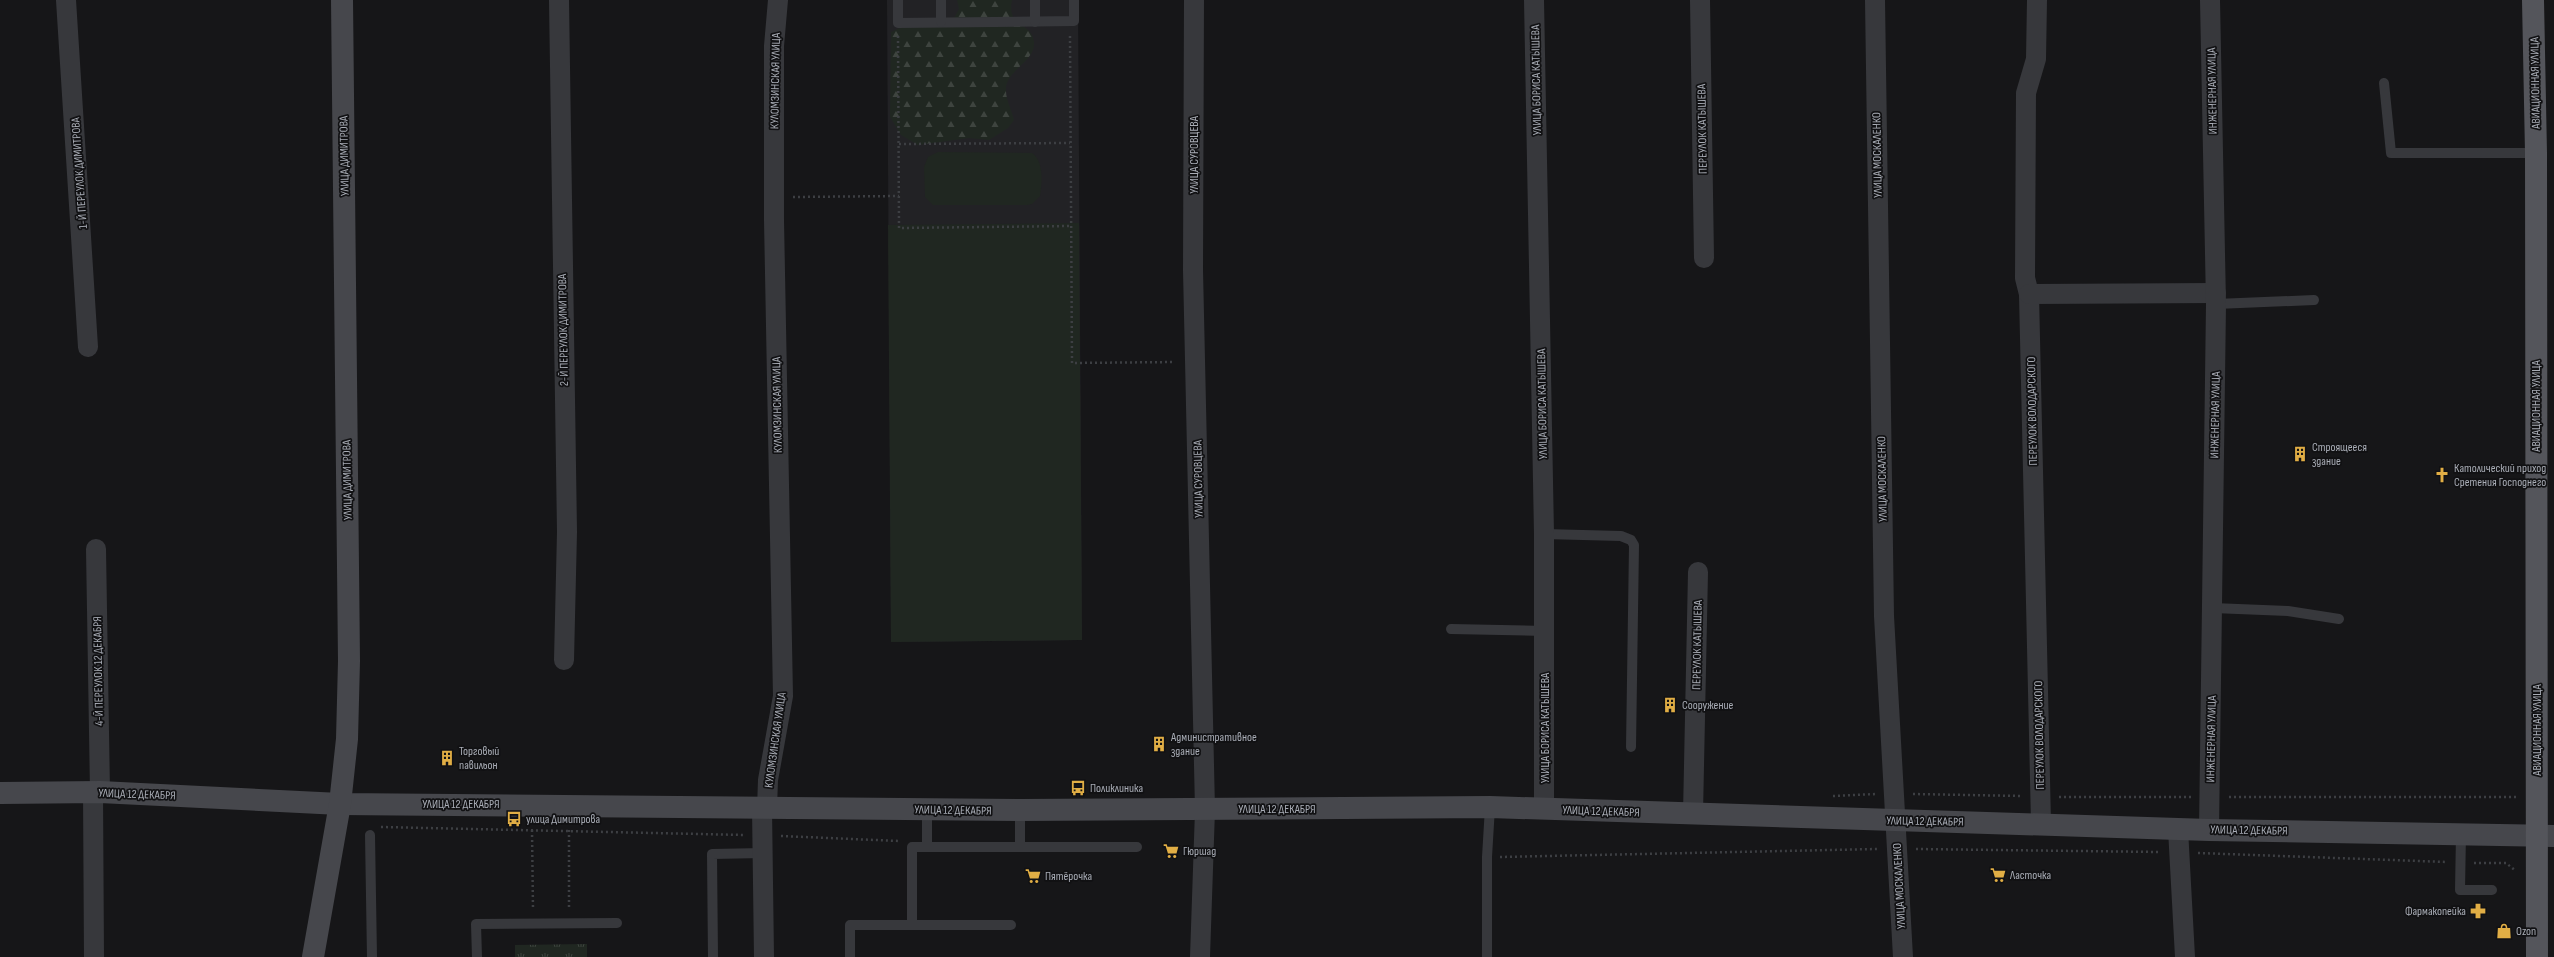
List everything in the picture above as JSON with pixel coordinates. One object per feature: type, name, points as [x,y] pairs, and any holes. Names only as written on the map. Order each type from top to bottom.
[{"type":"main road","name":"УЛИЦА ДИМИТРОВА","points":[[313,957],[340,804],[346,739],[349,661],[342,0]]},
{"type":"main road","name":"АВИАЦИОННАЯ УЛИЦА","points":[[2533,0],[2536,153],[2537,797],[2546,836],[2537,957]]},
{"type":"main road","name":"УЛИЦА 12 ДЕКАБРЯ","points":[[0,793],[97,792],[340,804],[532,804],[927,810],[1205,810],[1490,807],[1895,820],[2041,823],[2209,830],[2546,836]]},
{"type":"street","name":"1-Й ПЕРЕУЛОК ДИМИТРОВА","points":[[66,0],[88,347]]},
{"type":"street","name":"2-Й ПЕРЕУЛОК ДИМИТРОВА","points":[[559,0],[568,532],[564,660]]},
{"type":"street","name":"КУЛОМЗИНСКАЯ УЛИЦА","points":[[764,957],[763,844],[765,808],[768,780],[783,696],[778,539],[774,198],[774,46],[778,0]]},
{"type":"street","name":"УЛИЦА СУРОВЦЕВА","points":[[1194,0],[1195,362],[1205,810],[1200,957]]},
{"type":"street","name":"УЛИЦА БОРИСА КАТЫШЕВА","points":[[1534,0],[1544,534],[1544,808]]},
{"type":"street","name":"ПЕРЕУЛОК КАТЫШЕВА","points":[[1700,0],[1704,258]]},
{"type":"street","name":"УЛИЦА МОСКАЛЕНКО","points":[[1875,0],[1884,616],[1903,957]]},
{"type":"street","name":"ПЕРЕУЛОК ВОЛОДАРСКОГО","points":[[2037,0],[2036,60],[2026,94],[2025,278],[2029,294],[2041,823]]},
{"type":"street","name":"ИНЖЕНЕРНАЯ УЛИЦА","points":[[2209,830],[2216,298],[2210,0]]},
{"type":"street","points":[[2029,294],[2216,298]]},
{"type":"street","name":"4-Й ПЕРЕУЛОК 12 ДЕКАБРЯ","points":[[94,957],[97,792],[96,549]]},
{"type":"street","name":"ПЕРЕУЛОК КАТЫШЕВА","points":[[1693,814],[1698,572]]},
{"type":"street","points":[[2178,828],[2185,957]]},
{"type":"lane","points":[[898,0],[898,23],[1074,21],[1074,0]]},
{"type":"lane","points":[[941,0],[941,22]]},
{"type":"lane","points":[[1035,0],[1035,22]]},
{"type":"lane","points":[[2384,83],[2391,153],[2536,153]]},
{"type":"lane","points":[[2216,298],[2314,300]]},
{"type":"lane","points":[[1544,534],[1621,536],[1631,540],[1634,545],[1631,747]]},
{"type":"lane","points":[[2213,608],[2288,611],[2339,619]]},
{"type":"lane","points":[[1451,629],[1545,631]]},
{"type":"lane","points":[[1487,957],[1487,857],[1490,807]]},
{"type":"lane","points":[[927,810],[927,847]]},
{"type":"lane","points":[[1020,810],[1020,847]]},
{"type":"lane","points":[[2461,834],[2460,890],[2492,890]]},
{"type":"lane","points":[[370,835],[372,957]]},
{"type":"lane","points":[[713,957],[712,854],[763,844]]},
{"type":"lane","points":[[912,925],[912,847],[1137,846]]},
{"type":"lane","points":[[477,957],[476,924],[617,923]]},
{"type":"lane","points":[[850,957],[850,925],[1011,925]]},
{"type":"path","points":[[1069,21],[1072,363],[1195,362]]},
{"type":"path","points":[[898,23],[899,228],[1071,226]]},
{"type":"path","points":[[899,144],[1070,143]]},
{"type":"path","points":[[774,198],[899,196]]},
{"type":"path","points":[[2467,468],[2536,468]]},
{"type":"path","points":[[1825,796],[1894,794],[2041,797],[2537,797]]},
{"type":"path","points":[[532,804],[533,924]]},
{"type":"path","points":[[568,805],[569,923]]},
{"type":"path","points":[[370,835],[377,827],[532,830],[569,831],[763,844],[901,841],[912,847]]},
{"type":"path","points":[[1487,857],[1896,849],[2179,852],[2461,863],[2506,863],[2521,875]]},
{"type":"shaded area","points":[[887,0],[1078,0],[1082,640],[891,642]]},
{"type":"green space","points":[[957,0],[1012,0],[1011,9],[1013,16],[1032,35],[1034,42],[1030,55],[1010,78],[1007,84],[1007,98],[1014,120],[1008,128],[989,140],[969,138],[918,145],[901,135],[890,117],[891,32],[902,27],[954,18],[959,9]]},
{"type":"green space","points":[[938,152],[1032,153],[1039,161],[1042,179],[1040,196],[1032,204],[1027,205],[933,205],[925,197],[924,167],[928,157]]},
{"type":"green space","points":[[1079,223],[1082,640],[891,642],[888,225]]},
{"type":"green space","points":[[587,944],[587,957],[515,957],[515,945]]},
{"type":"place","name":"Строящееся здание","points":[[2300,454]]},
{"type":"place","name":"Католический приход Сретения Господнего","points":[[2442,475]]},
{"type":"place","name":"Сооружение","points":[[1670,705]]},
{"type":"place","name":"Административное здание","points":[[1159,744]]},
{"type":"place","name":"Торговый павильон","points":[[447,758]]},
{"type":"place","name":"Поликлиника","points":[[1078,788]]},
{"type":"place","name":"улица Димитрова","points":[[514,819]]},
{"type":"place","name":"Гюршад","points":[[1171,851]]},
{"type":"place","name":"Ласточка","points":[[1998,875]]},
{"type":"place","name":"Пятёрочка","points":[[1033,876]]},
{"type":"place","name":"Фармакопейка","points":[[2478,911]]},
{"type":"place","name":"Ozon","points":[[2504,931]]}]
